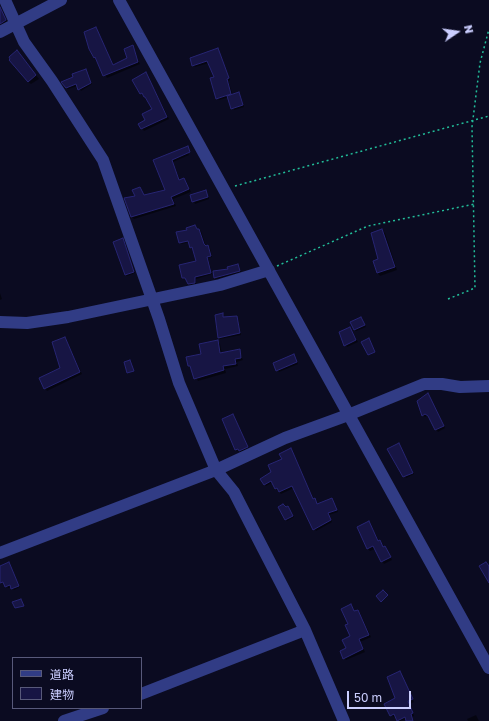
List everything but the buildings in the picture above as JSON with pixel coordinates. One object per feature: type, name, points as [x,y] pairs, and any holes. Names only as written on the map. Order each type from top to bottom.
[{"type":"street","points":[[4,0],[24,42],[52,81],[103,160],[152,299],[179,383],[216,470],[234,492],[305,630],[344,721]]},
{"type":"street","points":[[0,32],[61,0]]},
{"type":"street","points":[[119,0],[489,668]]},
{"type":"street","points":[[0,322],[14,324],[38,322],[220,285],[269,270]]},
{"type":"street","points":[[0,553],[216,470],[285,438],[348,415],[424,384],[442,384],[460,387],[489,386]]},
{"type":"street","points":[[142,694],[305,630]]},
{"type":"street","points":[[64,721],[87,718],[101,709]]},
{"type":"path","points":[[448,299],[475,288],[473,234],[475,204],[473,119],[480,64],[489,30]]},
{"type":"path","points":[[225,189],[473,119],[489,116]]},
{"type":"path","points":[[269,270],[368,226],[475,204]]}]
